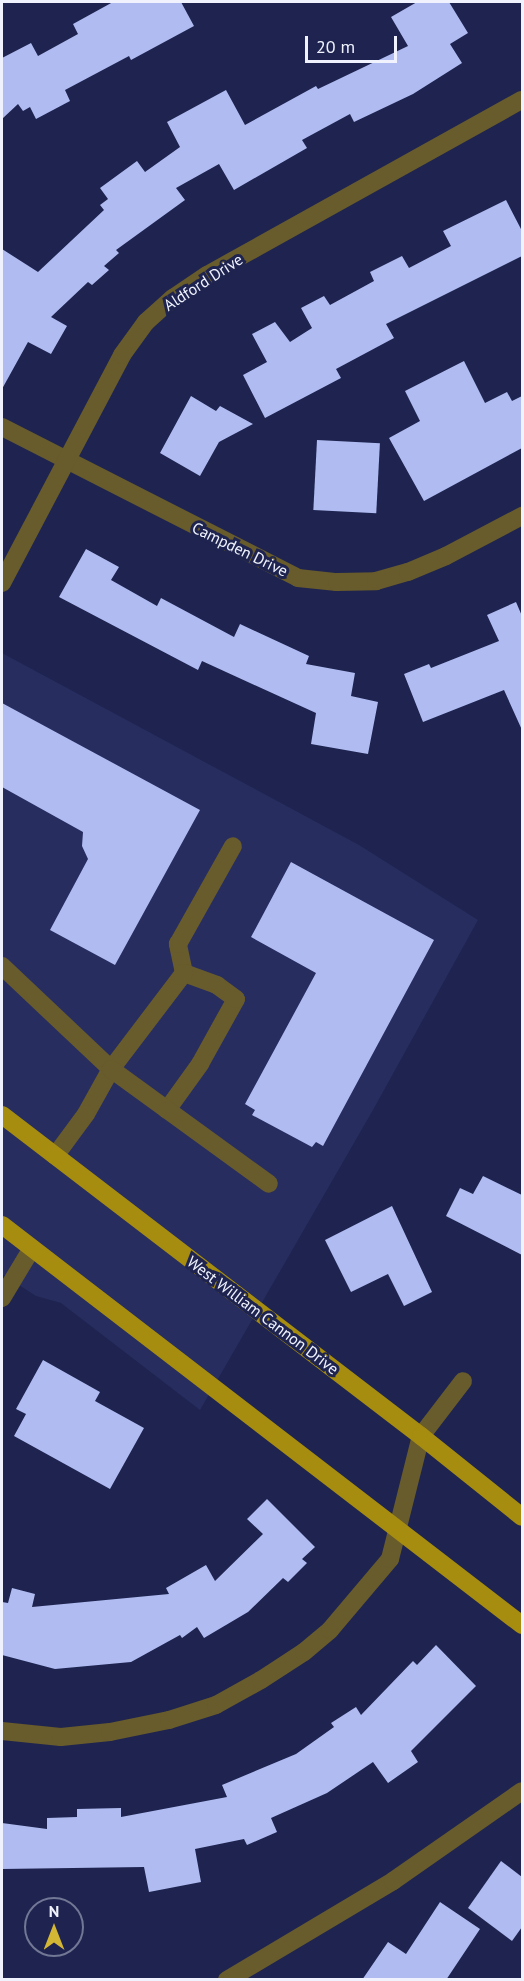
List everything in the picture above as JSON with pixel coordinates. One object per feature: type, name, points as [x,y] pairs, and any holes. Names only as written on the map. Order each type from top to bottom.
[{"type":"main road","name":"West William Cannon Drive","points":[[2,1115],[421,1436],[522,1517]]},
{"type":"main road","points":[[2,1225],[522,1625]]},
{"type":"street","name":"Aldford Drive","points":[[2,583],[122,355],[146,322],[173,298],[207,275],[522,100]]},
{"type":"street","name":"Campden Drive","points":[[2,427],[261,562],[297,578],[376,581],[408,572],[522,516]]},
{"type":"street","points":[[55,1156],[86,1114],[111,1070],[184,973],[178,944],[233,846]]},
{"type":"street","points":[[2,966],[111,1070],[269,1184]]},
{"type":"street","points":[[167,1110],[200,1064],[236,999],[217,986],[184,973]]},
{"type":"street","points":[[2,1298],[32,1248]]},
{"type":"street","points":[[2,1731],[61,1737],[110,1732],[169,1720],[216,1705],[270,1675],[330,1630],[390,1560],[421,1436],[463,1382]]},
{"type":"street","points":[[227,1980],[393,1881],[522,1791]]},
{"type":"shaded area","points":[[2,653],[359,845],[478,920],[373,1110],[200,1410],[61,1303],[36,1296],[2,1274]]},
{"type":"building","points":[[113,2],[181,2],[194,26],[131,60],[129,56],[65,90],[70,101],[36,119],[30,107],[23,111],[18,104],[2,119],[2,58],[31,43],[38,56],[78,34],[73,24]]},
{"type":"building","points":[[417,2],[449,2],[468,33],[450,44],[462,63],[413,94],[354,122],[350,114],[302,140],[307,148],[234,190],[219,164],[176,188],[185,200],[116,250],[119,253],[104,266],[109,270],[92,285],[88,282],[51,317],[67,326],[51,354],[28,342],[2,389],[2,249],[38,272],[104,210],[100,205],[108,199],[100,188],[137,161],[145,172],[180,147],[167,122],[226,90],[245,125],[316,86],[318,89],[408,46],[391,17]]},
{"type":"building","points":[[506,200],[522,231],[522,256],[386,324],[394,338],[336,369],[341,378],[265,418],[243,375],[267,362],[252,334],[275,322],[290,342],[312,328],[301,308],[324,296],[330,305],[374,281],[370,272],[402,256],[409,268],[451,246],[443,231]]},
{"type":"building","points":[[464,361],[485,403],[507,392],[512,401],[522,396],[522,448],[424,501],[389,438],[420,421],[405,391]]},
{"type":"building","points":[[191,396],[216,411],[220,406],[253,424],[219,442],[200,476],[160,453]]},
{"type":"building","points":[[317,440],[380,443],[376,513],[313,510]]},
{"type":"building","points":[[86,549],[119,567],[111,580],[157,606],[161,598],[234,637],[240,624],[309,656],[306,664],[355,673],[351,696],[378,702],[368,754],[311,744],[316,713],[202,661],[198,670],[59,597]]},
{"type":"building","points":[[516,602],[522,616],[522,730],[504,690],[423,722],[404,674],[429,664],[431,668],[499,641],[487,615]]},
{"type":"building","points":[[2,703],[200,810],[115,965],[50,930],[88,859],[82,846],[83,832],[2,787]]},
{"type":"building","points":[[291,862],[434,940],[323,1146],[316,1142],[312,1147],[252,1115],[255,1110],[245,1104],[316,973],[251,937]]},
{"type":"building","points":[[483,1176],[522,1195],[522,1255],[446,1216],[460,1188],[473,1194]]},
{"type":"building","points":[[392,1206],[432,1292],[404,1306],[388,1274],[351,1292],[325,1240]]},
{"type":"building","points":[[43,1360],[100,1392],[95,1401],[144,1428],[110,1489],[14,1436],[26,1414],[16,1409]]},
{"type":"building","points":[[267,1499],[315,1547],[302,1559],[307,1563],[288,1582],[283,1578],[248,1612],[204,1638],[197,1627],[182,1638],[180,1635],[131,1662],[55,1669],[2,1655],[2,1602],[8,1603],[12,1588],[35,1594],[32,1607],[169,1594],[166,1588],[206,1565],[215,1581],[263,1534],[247,1519]]},
{"type":"building","points":[[436,1645],[476,1686],[411,1751],[418,1762],[388,1783],[373,1762],[327,1793],[271,1818],[277,1832],[247,1845],[244,1839],[195,1849],[201,1882],[149,1892],[144,1867],[2,1869],[2,1823],[47,1829],[47,1818],[77,1817],[77,1809],[121,1808],[121,1817],[227,1797],[222,1785],[296,1754],[334,1727],[331,1723],[356,1707],[361,1715],[413,1661],[417,1665]]},
{"type":"building","points":[[501,1861],[522,1877],[522,1927],[512,1941],[468,1908]]},
{"type":"building","points":[[440,1902],[480,1929],[446,1980],[362,1980],[388,1942],[406,1954]]}]
